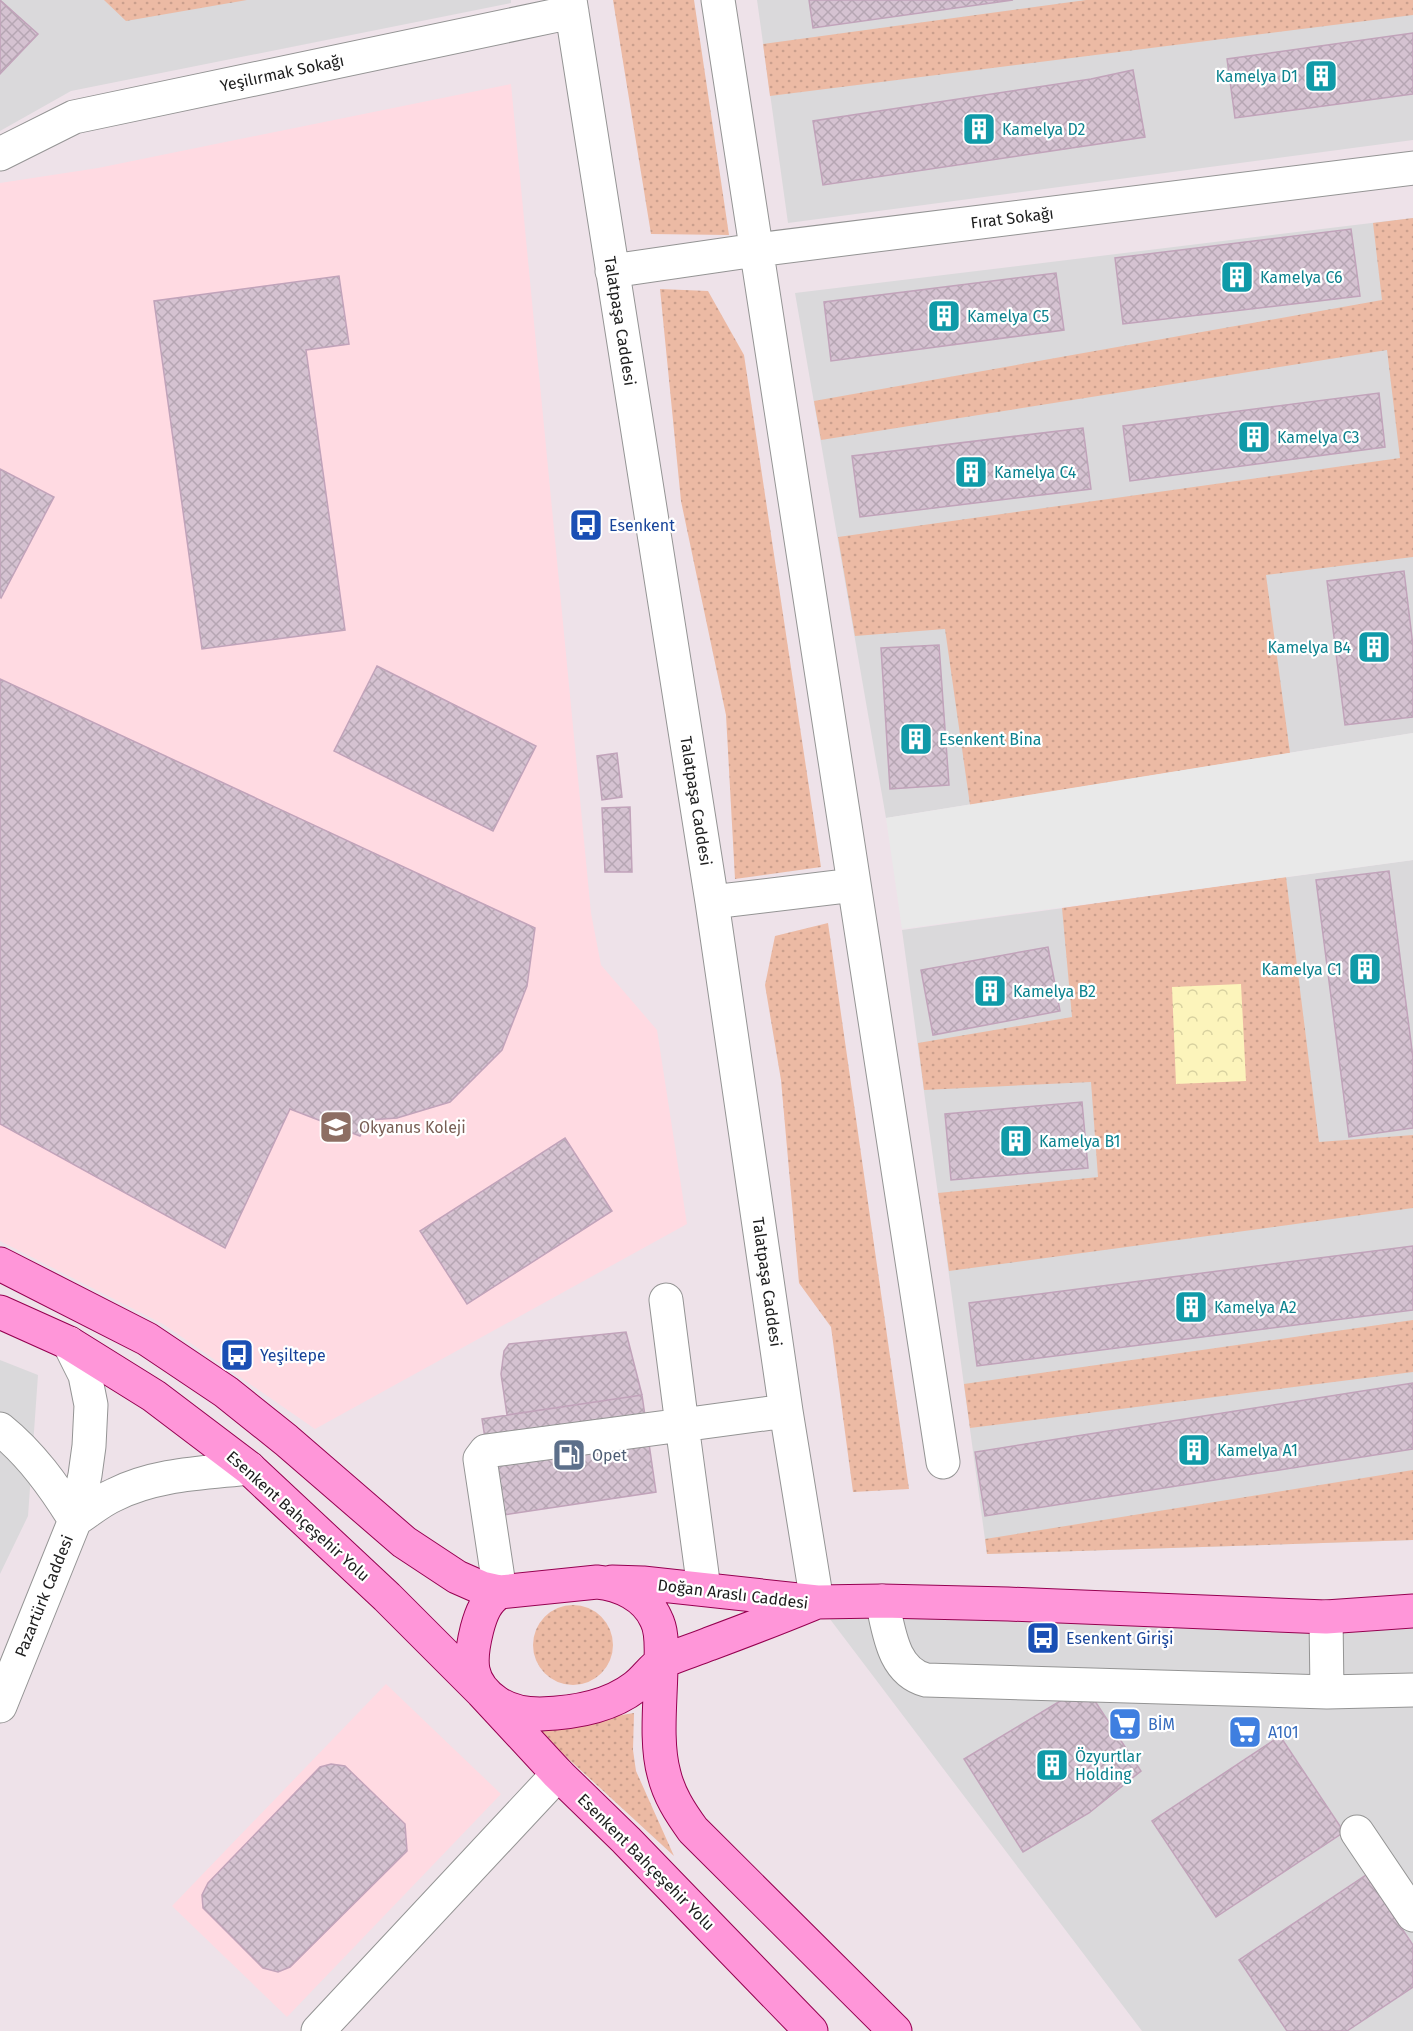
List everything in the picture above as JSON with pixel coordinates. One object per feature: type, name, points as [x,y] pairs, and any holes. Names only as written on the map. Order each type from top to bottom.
[{"type":"main road","points":[[0,1264],[147,1339],[226,1392],[418,1552],[471,1584],[500,1592],[597,1582],[622,1587],[637,1597],[651,1610],[659,1628],[660,1741],[663,1772],[675,1805],[693,1830],[895,2031]]},
{"type":"main road","name":"Esenkent Bahçeşehir Yolu","points":[[0,1312],[69,1343],[154,1396],[249,1468],[387,1597],[482,1692],[558,1774],[626,1839],[811,2031]]},
{"type":"main road","name":"Doğan Araslı Caddesi","points":[[597,1582],[643,1583],[817,1602]]},
{"type":"main road","name":"Esenkent Bahçeşehir Yolu","points":[[500,1592],[493,1596],[481,1614],[474,1640],[473,1671],[482,1692],[503,1707],[538,1714],[594,1707],[617,1698],[635,1687],[661,1663]]},
{"type":"main road","points":[[817,1602],[882,1601],[1326,1617],[1413,1611]]},
{"type":"main road","name":"Doğan Araslı Caddesi","points":[[661,1663],[817,1602]]},
{"type":"street","points":[[718,0],[943,1462]]},
{"type":"street","name":"Yeşilırmak Sokağı","points":[[0,154],[74,117],[571,6]]},
{"type":"street","name":"Talatpaşa Caddesi","points":[[571,6],[712,903],[786,1411],[817,1602]]},
{"type":"street","name":"Fırat Sokağı","points":[[612,271],[756,250],[1413,168]]},
{"type":"street","points":[[712,903],[854,885]]},
{"type":"street","points":[[666,1300],[704,1589]]},
{"type":"street","name":"Pazartürk Caddesi","points":[[0,1706],[75,1520],[89,1446],[91,1405],[85,1375],[69,1343]]},
{"type":"street","points":[[500,1592],[480,1459],[486,1451],[786,1411]]},
{"type":"street","points":[[0,1428],[37,1465],[75,1520]]},
{"type":"street","name":"Pazartürk Caddesi","points":[[75,1520],[114,1495],[147,1482],[181,1475],[249,1468]]},
{"type":"street","points":[[882,1601],[898,1658],[916,1678],[926,1680],[1327,1692],[1413,1690]]},
{"type":"street","points":[[1326,1617],[1327,1692]]},
{"type":"street","points":[[318,2031],[558,1774]]},
{"type":"street","points":[[1357,1832],[1413,1915]]},
{"type":"shaded area","points":[[0,0],[511,0],[511,3],[71,91],[0,131]]},
{"type":"shaded area","points":[[104,0],[247,0],[126,21]]},
{"type":"shaded area","points":[[613,0],[694,0],[729,235],[651,234]]},
{"type":"shaded area","points":[[757,0],[1413,0],[1413,140],[788,223]]},
{"type":"shaded area","points":[[1086,0],[1413,0],[1413,15],[770,96],[763,44]]},
{"type":"shaded area","points":[[511,84],[591,913],[601,965],[657,1030],[687,1224],[315,1429],[163,1324],[0,1241],[0,183],[98,168]]},
{"type":"shaded area","points":[[1413,218],[1413,733],[886,818],[795,293]]},
{"type":"shaded area","points":[[1413,218],[1413,557],[1266,575],[1290,753],[970,805],[945,629],[855,636],[838,537],[1400,458],[1387,350],[821,440],[814,401],[1382,300],[1373,223]]},
{"type":"shaded area","points":[[660,289],[708,291],[744,355],[821,867],[735,879],[726,715],[681,501]]},
{"type":"shaded area","points":[[1413,733],[1413,860],[902,929],[886,818]]},
{"type":"shaded area","points":[[1413,860],[1413,1540],[987,1554],[902,930]]},
{"type":"shaded area","points":[[1286,877],[1319,1142],[1413,1135],[1413,1208],[949,1271],[938,1193],[1098,1177],[1091,1082],[924,1090],[918,1043],[1072,1017],[1062,908]]},
{"type":"shaded area","points":[[828,923],[909,1489],[853,1492],[831,1327],[799,1283],[781,1080],[765,985],[775,936]]},
{"type":"shaded area","points":[[1413,1320],[1413,1372],[970,1428],[964,1384]]},
{"type":"shaded area","points":[[0,1360],[38,1375],[28,1516],[0,1574]]},
{"type":"shaded area","points":[[1413,1470],[1413,1540],[987,1554],[985,1539]]},
{"type":"shaded area","points":[[817,1602],[1413,1611],[1413,2031],[1142,2031]]},
{"type":"shaded area","points":[[565,1605],[581,1605],[602,1616],[613,1637],[613,1653],[602,1674],[581,1685],[565,1685],[551,1679],[539,1667],[533,1653],[533,1637],[539,1623],[551,1611]]},
{"type":"shaded area","points":[[386,1684],[501,1794],[287,2017],[172,1906]]},
{"type":"shaded area","points":[[634,1713],[633,1750],[636,1771],[674,1856],[536,1729]]},
{"type":"green space","points":[[1241,984],[1246,1081],[1176,1084],[1172,987]]},
{"type":"building","points":[[0,0],[38,34],[0,74]]},
{"type":"building","points":[[809,0],[1013,0],[813,28]]},
{"type":"building","name":"Kamelya D1","points":[[1413,33],[1413,94],[1235,118],[1227,59]]},
{"type":"building","name":"Kamelya D2","points":[[1133,70],[1145,137],[823,185],[813,121],[1091,79]]},
{"type":"building","name":"Kamelya C6","points":[[1351,229],[1360,296],[1123,324],[1115,258]]},
{"type":"building","name":"Kamelya C5","points":[[1056,273],[1064,330],[831,361],[824,302]]},
{"type":"building","points":[[339,276],[349,344],[306,350],[345,630],[202,649],[154,301]]},
{"type":"building","name":"Kamelya C3","points":[[1379,393],[1385,447],[1130,481],[1123,426]]},
{"type":"building","name":"Kamelya C4","points":[[1083,428],[1091,489],[860,517],[852,456]]},
{"type":"building","points":[[0,469],[54,497],[1,598],[0,597]]},
{"type":"building","name":"Kamelya B4","points":[[1404,571],[1413,646],[1413,717],[1345,725],[1327,581]]},
{"type":"building","name":"Esenkent Bina","points":[[939,645],[949,785],[890,789],[881,648]]},
{"type":"building","points":[[377,666],[536,746],[493,831],[334,751]]},
{"type":"building","points":[[0,679],[535,928],[527,986],[502,1050],[450,1102],[397,1118],[369,1120],[360,1136],[290,1109],[225,1248],[0,1124]]},
{"type":"building","points":[[617,753],[622,797],[602,800],[597,756]]},
{"type":"building","points":[[630,807],[632,872],[605,872],[602,808]]},
{"type":"building","name":"Kamelya C1","points":[[1389,871],[1413,1058],[1413,1128],[1349,1137],[1316,880]]},
{"type":"building","name":"Kamelya B2","points":[[1048,947],[1060,1011],[933,1035],[921,970]]},
{"type":"building","name":"Kamelya B1","points":[[1082,1102],[1088,1168],[951,1180],[945,1114]]},
{"type":"building","points":[[565,1138],[612,1211],[467,1304],[420,1231]]},
{"type":"building","name":"Kamelya A2","points":[[1413,1246],[1413,1310],[977,1366],[969,1303]]},
{"type":"building","points":[[626,1332],[642,1395],[507,1415],[501,1374],[504,1351],[509,1344]]},
{"type":"building","name":"Kamelya A1","points":[[1413,1383],[1413,1449],[985,1516],[975,1452]]},
{"type":"building","name":"Opet","points":[[642,1395],[656,1492],[497,1516],[482,1419]]},
{"type":"building","name":"Özyurtlar Holding","points":[[1085,1686],[1141,1771],[1089,1813],[1023,1852],[964,1759]]},
{"type":"building","points":[[1280,1736],[1344,1832],[1216,1917],[1152,1821]]},
{"type":"building","points":[[331,1764],[345,1766],[405,1824],[407,1851],[290,1967],[278,1972],[263,1968],[203,1908],[202,1895],[208,1883],[320,1767]]},
{"type":"building","points":[[1366,1875],[1413,1945],[1413,1987],[1347,2031],[1287,2031],[1239,1960]]},
{"type":"place","name":"Kamelya D1","points":[[1321,76]]},
{"type":"place","name":"Kamelya D2","points":[[979,129]]},
{"type":"place","name":"Kamelya C6","points":[[1237,277]]},
{"type":"place","name":"Kamelya C5","points":[[944,316]]},
{"type":"place","name":"Kamelya C3","points":[[1254,437]]},
{"type":"place","name":"Kamelya C4","points":[[971,472]]},
{"type":"place","name":"Esenkent","points":[[586,525]]},
{"type":"place","name":"Kamelya B4","points":[[1374,647]]},
{"type":"place","name":"Esenkent Bina","points":[[916,739]]},
{"type":"place","name":"Kamelya C1","points":[[1365,969]]},
{"type":"place","name":"Kamelya B2","points":[[990,991]]},
{"type":"place","name":"Okyanus Koleji","points":[[336,1127]]},
{"type":"place","name":"Kamelya B1","points":[[1016,1141]]},
{"type":"place","name":"Kamelya A2","points":[[1191,1307]]},
{"type":"place","name":"Yeşiltepe","points":[[237,1355]]},
{"type":"place","name":"Kamelya A1","points":[[1194,1450]]},
{"type":"place","name":"Opet","points":[[569,1455]]},
{"type":"place","name":"Esenkent Girişi","points":[[1043,1638]]},
{"type":"place","name":"BİM","points":[[1125,1724]]},
{"type":"place","name":"A101","points":[[1245,1732]]},
{"type":"place","name":"Özyurtlar Holding","points":[[1052,1765]]}]
